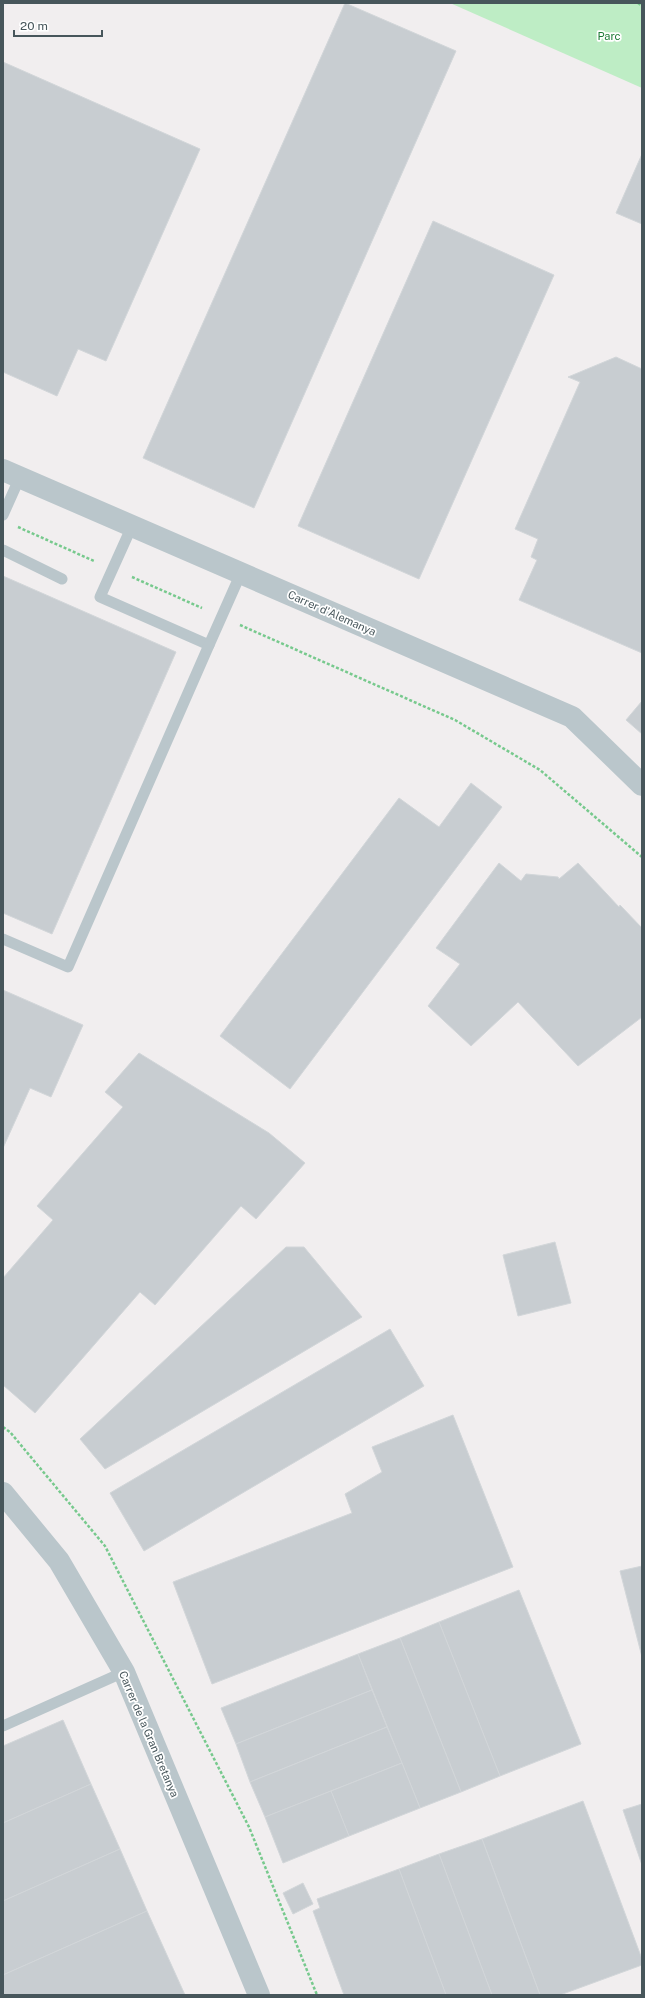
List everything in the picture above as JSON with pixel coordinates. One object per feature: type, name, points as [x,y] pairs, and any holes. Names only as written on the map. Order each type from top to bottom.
[{"type":"street","name":"Carrer d'Alemanya","points":[[11,473],[572,717],[642,785]]},
{"type":"street","name":"Carrer de la Gran Bretanya","points":[[3,1493],[13,1503],[59,1561],[124,1672],[259,1995]]},
{"type":"lane","points":[[7,520],[11,473]]},
{"type":"lane","points":[[132,526],[100,597],[209,645]]},
{"type":"lane","points":[[3,550],[62,579]]},
{"type":"lane","points":[[3,939],[68,967],[241,573]]},
{"type":"lane","points":[[3,1726],[124,1672]]},
{"type":"path","points":[[638,3],[642,6]]},
{"type":"path","points":[[7,520],[113,569],[462,724],[540,770],[642,857]]},
{"type":"path","points":[[3,1426],[10,1432],[105,1546],[249,1827],[317,1995]]},
{"type":"green space","name":"Parc","points":[[450,3],[642,3],[642,88]]},
{"type":"building","points":[[345,3],[456,51],[254,508],[143,458]]},
{"type":"building","points":[[3,62],[200,149],[106,361],[78,349],[57,396],[3,372]]},
{"type":"building","points":[[642,154],[642,224],[616,213]]},
{"type":"building","points":[[433,221],[554,275],[419,579],[298,526]]},
{"type":"building","points":[[616,357],[642,369],[642,653],[519,600],[537,560],[531,557],[538,539],[515,529],[580,382],[568,377]]},
{"type":"building","points":[[3,576],[176,652],[52,934],[3,913]]},
{"type":"building","points":[[642,701],[642,734],[626,720]]},
{"type":"building","points":[[471,783],[502,807],[290,1089],[220,1036],[399,798],[439,827]]},
{"type":"building","points":[[499,863],[521,881],[526,874],[558,877],[559,879],[578,863],[619,907],[620,905],[642,928],[642,1017],[578,1066],[518,1002],[471,1046],[428,1006],[460,964],[436,948]]},
{"type":"building","points":[[3,990],[83,1025],[51,1097],[30,1088],[3,1148]]},
{"type":"building","points":[[139,1053],[269,1133],[305,1163],[256,1219],[241,1206],[155,1305],[140,1292],[35,1413],[3,1385],[3,1278],[53,1220],[37,1206],[123,1107],[105,1092]]},
{"type":"building","points":[[555,1242],[571,1303],[518,1316],[503,1255]]},
{"type":"building","points":[[286,1247],[304,1247],[362,1317],[105,1469],[80,1439]]},
{"type":"building","points":[[390,1329],[424,1386],[144,1551],[110,1493]]},
{"type":"building","points":[[453,1415],[513,1567],[212,1684],[173,1582],[352,1513],[345,1494],[382,1472],[372,1447]]},
{"type":"building","points":[[642,1566],[642,1657],[620,1571]]},
{"type":"building","points":[[519,1590],[581,1744],[500,1776],[439,1622]]},
{"type":"building","points":[[439,1622],[500,1776],[461,1792],[400,1638]]},
{"type":"building","points":[[400,1638],[461,1792],[420,1808],[358,1654]]},
{"type":"building","points":[[358,1654],[372,1690],[236,1744],[221,1708]]},
{"type":"building","points":[[372,1690],[387,1727],[250,1782],[236,1744]]},
{"type":"building","points":[[63,1720],[91,1784],[3,1823],[3,1746]]},
{"type":"building","points":[[387,1727],[402,1763],[265,1817],[250,1782]]},
{"type":"building","points":[[402,1763],[420,1808],[349,1836],[331,1791]]},
{"type":"building","points":[[91,1784],[120,1849],[3,1901],[3,1823]]},
{"type":"building","points":[[331,1791],[349,1836],[283,1863],[265,1817]]},
{"type":"building","points":[[583,1801],[642,1959],[642,1965],[560,1995],[540,1995],[482,1839]]},
{"type":"building","points":[[642,1804],[642,1865],[623,1810]]},
{"type":"building","points":[[482,1839],[540,1995],[492,1995],[439,1854]]},
{"type":"building","points":[[120,1849],[147,1911],[3,1975],[3,1901]]},
{"type":"building","points":[[439,1854],[492,1995],[446,1995],[399,1869]]},
{"type":"building","points":[[399,1869],[446,1995],[344,1995],[313,1911],[320,1908],[317,1899]]},
{"type":"building","points":[[303,1883],[313,1904],[293,1914],[283,1893]]},
{"type":"building","points":[[147,1911],[185,1995],[3,1995],[3,1975]]}]
